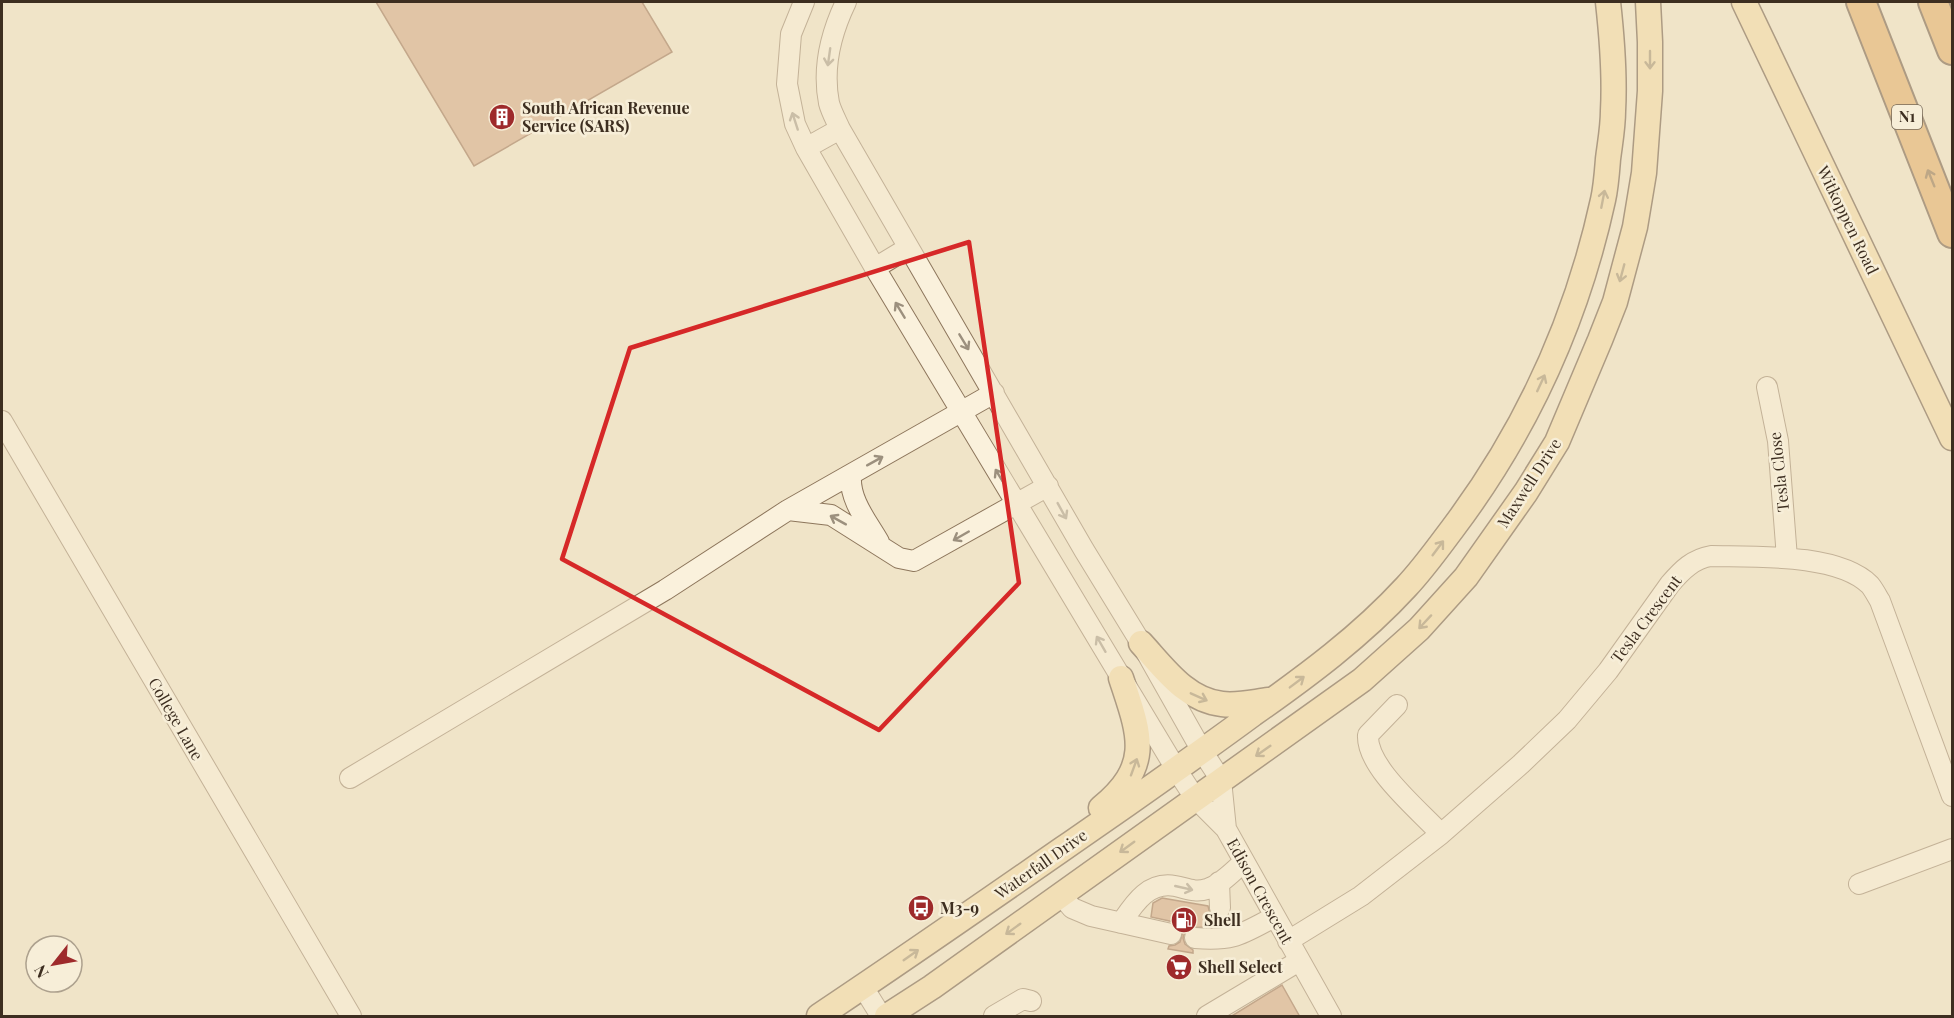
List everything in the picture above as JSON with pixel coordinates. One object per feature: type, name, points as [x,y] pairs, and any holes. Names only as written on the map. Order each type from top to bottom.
[{"type":"highway","name":"N1","points":[[1861,2],[1953,233]]},
{"type":"highway","points":[[1933,2],[1953,50]]},
{"type":"main road","points":[[1202,751],[1347,644],[1406,588],[1476,498],[1537,392],[1561,340],[1584,276],[1604,197],[1614,111],[1612,39],[1608,2]]},
{"type":"main road","name":"Maxwell Drive","points":[[1221,780],[1362,680],[1419,629],[1466,577],[1526,492],[1557,441],[1615,302],[1635,227],[1644,173],[1650,92],[1648,2]]},
{"type":"main road","name":"Witkoppen Road","points":[[1744,2],[1953,438]]},
{"type":"main road","points":[[1141,643],[1177,682],[1190,693],[1204,699],[1222,704],[1238,704],[1274,699]]},
{"type":"main road","points":[[1070,843],[1131,777],[1135,767],[1138,736],[1121,678]]},
{"type":"main road","name":"Waterfall Drive","points":[[819,1017],[1202,751]]},
{"type":"main road","points":[[887,1017],[1221,780]]},
{"type":"main road","points":[[913,1017],[927,999],[932,987]]},
{"type":"street","name":"Edison Crescent","points":[[804,2],[791,34],[787,84],[795,124],[806,148],[1016,505],[1176,769],[1195,798],[1226,829],[1331,1017]]},
{"type":"street","name":"Edison Crescent","points":[[846,2],[831,39],[826,77],[829,105],[840,129],[1084,550],[1221,780],[1226,829]]},
{"type":"street","points":[[806,148],[840,129]]},
{"type":"street","points":[[875,268],[908,248]]},
{"type":"street","name":"Tesla Close","points":[[1767,387],[1778,441],[1787,558]]},
{"type":"street","points":[[350,777],[665,590],[788,510],[994,393]]},
{"type":"street","name":"College Lane","points":[[2,421],[351,1017]]},
{"type":"street","points":[[850,475],[853,497],[882,547]]},
{"type":"street","points":[[788,510],[831,515],[899,558],[914,561],[1048,486]]},
{"type":"street","points":[[1055,567],[1084,550]]},
{"type":"street","name":"Tesla Crescent","points":[[1288,941],[1361,896],[1441,834],[1521,764],[1567,720],[1608,671],[1670,584],[1699,558],[1711,556],[1787,558],[1842,568],[1870,586],[1880,601],[1953,796]]},
{"type":"street","points":[[1397,705],[1368,735],[1367,746],[1382,771],[1441,834]]},
{"type":"street","points":[[1859,884],[1953,849]]},
{"type":"street","points":[[1121,923],[1134,904],[1154,887],[1175,886],[1198,891],[1207,889],[1244,862]]},
{"type":"street","points":[[1219,882],[1220,908]]},
{"type":"street","points":[[1061,895],[1072,908],[1091,916],[1171,933]]},
{"type":"street","points":[[1195,938],[1219,935],[1237,936],[1274,917]]},
{"type":"street","points":[[1207,1017],[1299,961]]},
{"type":"street","points":[[863,987],[881,1017]]},
{"type":"street","points":[[994,1017],[1023,999],[1031,1001]]},
{"type":"highlighted area","points":[[969,242],[1019,583],[879,730],[562,559],[630,348]]},
{"type":"building","name":"South African Revenue Service (SARS)","points":[[376,2],[642,2],[672,52],[474,166]]},
{"type":"building","points":[[1162,898],[1208,906],[1214,918],[1224,919],[1222,926],[1189,928],[1183,938],[1193,953],[1168,949],[1169,946],[1180,942],[1183,931],[1174,922],[1151,917],[1153,903]]},
{"type":"building","points":[[1282,985],[1300,1017],[1230,1017]]},
{"type":"tunnel","points":[[1219,931],[1220,908]]},
{"type":"place","name":"South African Revenue Service (SARS)","points":[[502,117]]},
{"type":"place","name":"M3-9","points":[[921,908]]},
{"type":"place","name":"Shell","points":[[1184,920]]},
{"type":"place","name":"Shell Select","points":[[1179,967]]}]
